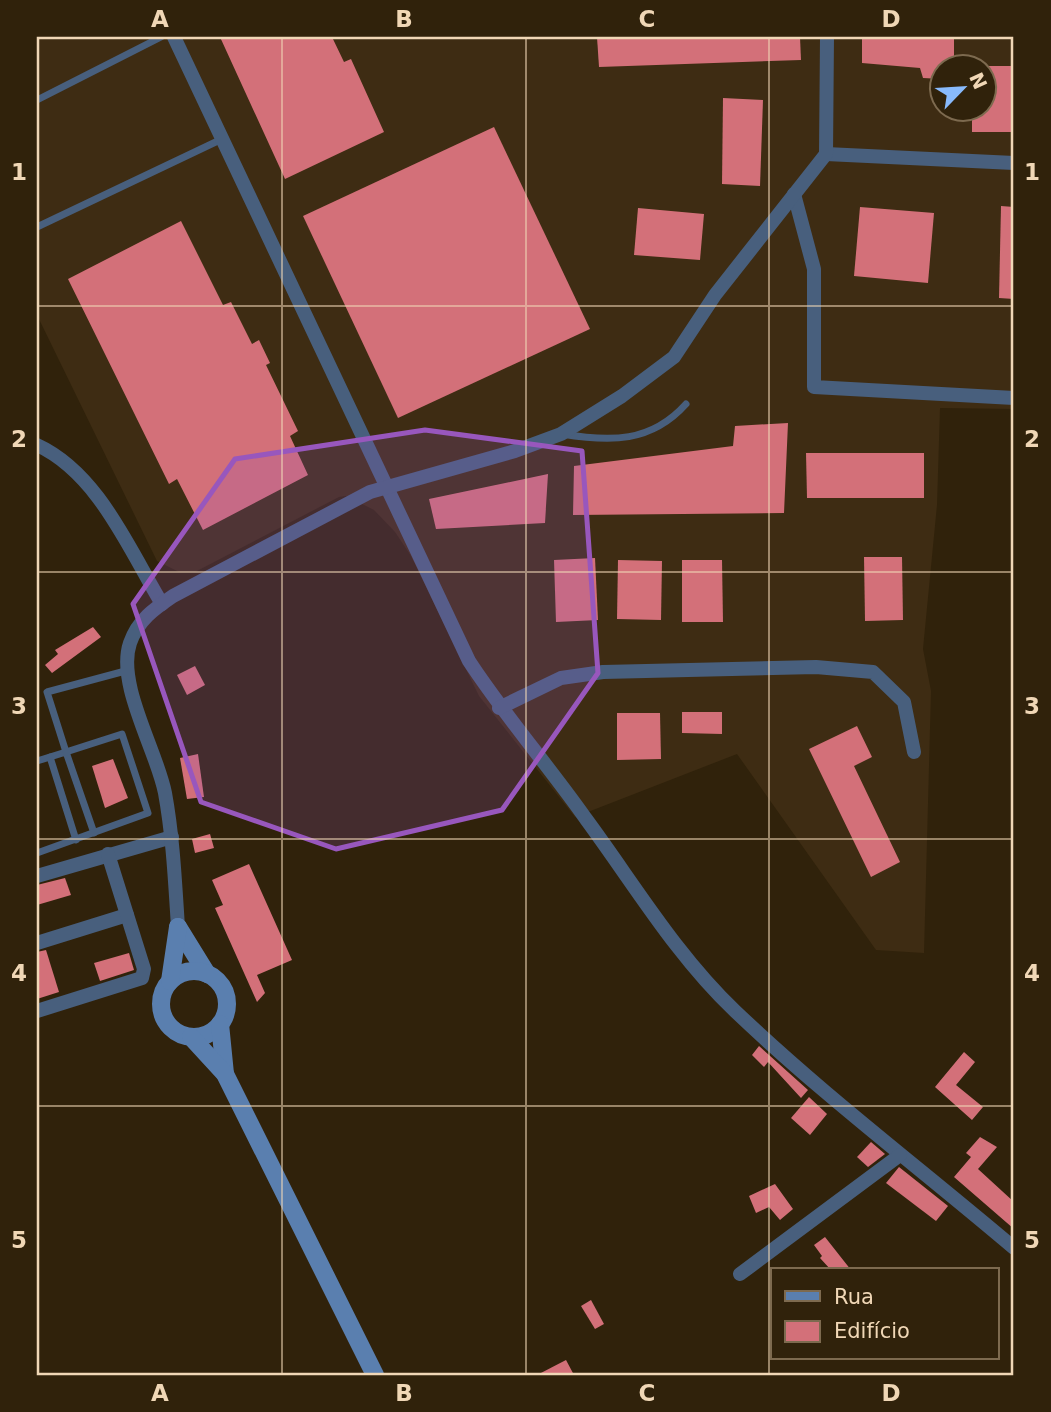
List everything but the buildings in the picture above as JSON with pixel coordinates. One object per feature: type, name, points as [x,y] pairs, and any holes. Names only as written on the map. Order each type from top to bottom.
[{"type":"street","points":[[174,37],[469,661],[499,708],[583,815],[681,953],[735,1011],[900,1155],[1014,1248]]},
{"type":"street","points":[[220,1024],[212,1032],[191,1037],[179,1034],[162,1014],[161,1002],[170,981],[178,927],[172,837],[164,790],[134,704],[130,670],[129,644],[144,616],[298,529],[386,486],[515,451],[561,434],[622,396],[674,357],[715,295],[826,154],[827,37]]},
{"type":"street","points":[[826,154],[1014,163]]},
{"type":"street","points":[[794,194],[814,269],[814,387],[1014,398]]},
{"type":"street","points":[[37,446],[55,454],[87,482],[162,604]]},
{"type":"street","points":[[499,708],[561,678],[603,672],[816,667],[873,672],[904,702],[914,752]]},
{"type":"street","points":[[37,876],[172,837]]},
{"type":"street","points":[[37,1011],[142,978],[144,969],[108,854]]},
{"type":"street","points":[[37,943],[127,915]]},
{"type":"street","points":[[178,927],[207,974],[224,990],[227,1001],[220,1024],[225,1074]]},
{"type":"street","points":[[170,981],[183,973],[207,974]]},
{"type":"street","points":[[191,1037],[225,1074],[376,1375]]},
{"type":"street","points":[[740,1274],[900,1155]]},
{"type":"lane","points":[[37,100],[161,37]]},
{"type":"lane","points":[[37,227],[222,139]]},
{"type":"lane","points":[[561,434],[596,440],[634,435],[658,429],[686,404]]},
{"type":"lane","points":[[94,834],[47,692],[130,670]]},
{"type":"lane","points":[[37,761],[122,734],[148,813],[37,853]]},
{"type":"lane","points":[[50,757],[76,840]]},
{"type":"highlighted area","points":[[425,430],[582,451],[598,673],[502,810],[336,849],[201,802],[133,604],[235,459]]},
{"type":"shaded area","points":[[37,37],[1014,37],[1014,409],[940,408],[937,505],[923,649],[931,691],[924,953],[876,950],[737,754],[575,817],[479,696],[411,556],[395,532],[374,510],[346,496],[339,497],[195,572],[179,572],[157,561],[37,315]]}]
